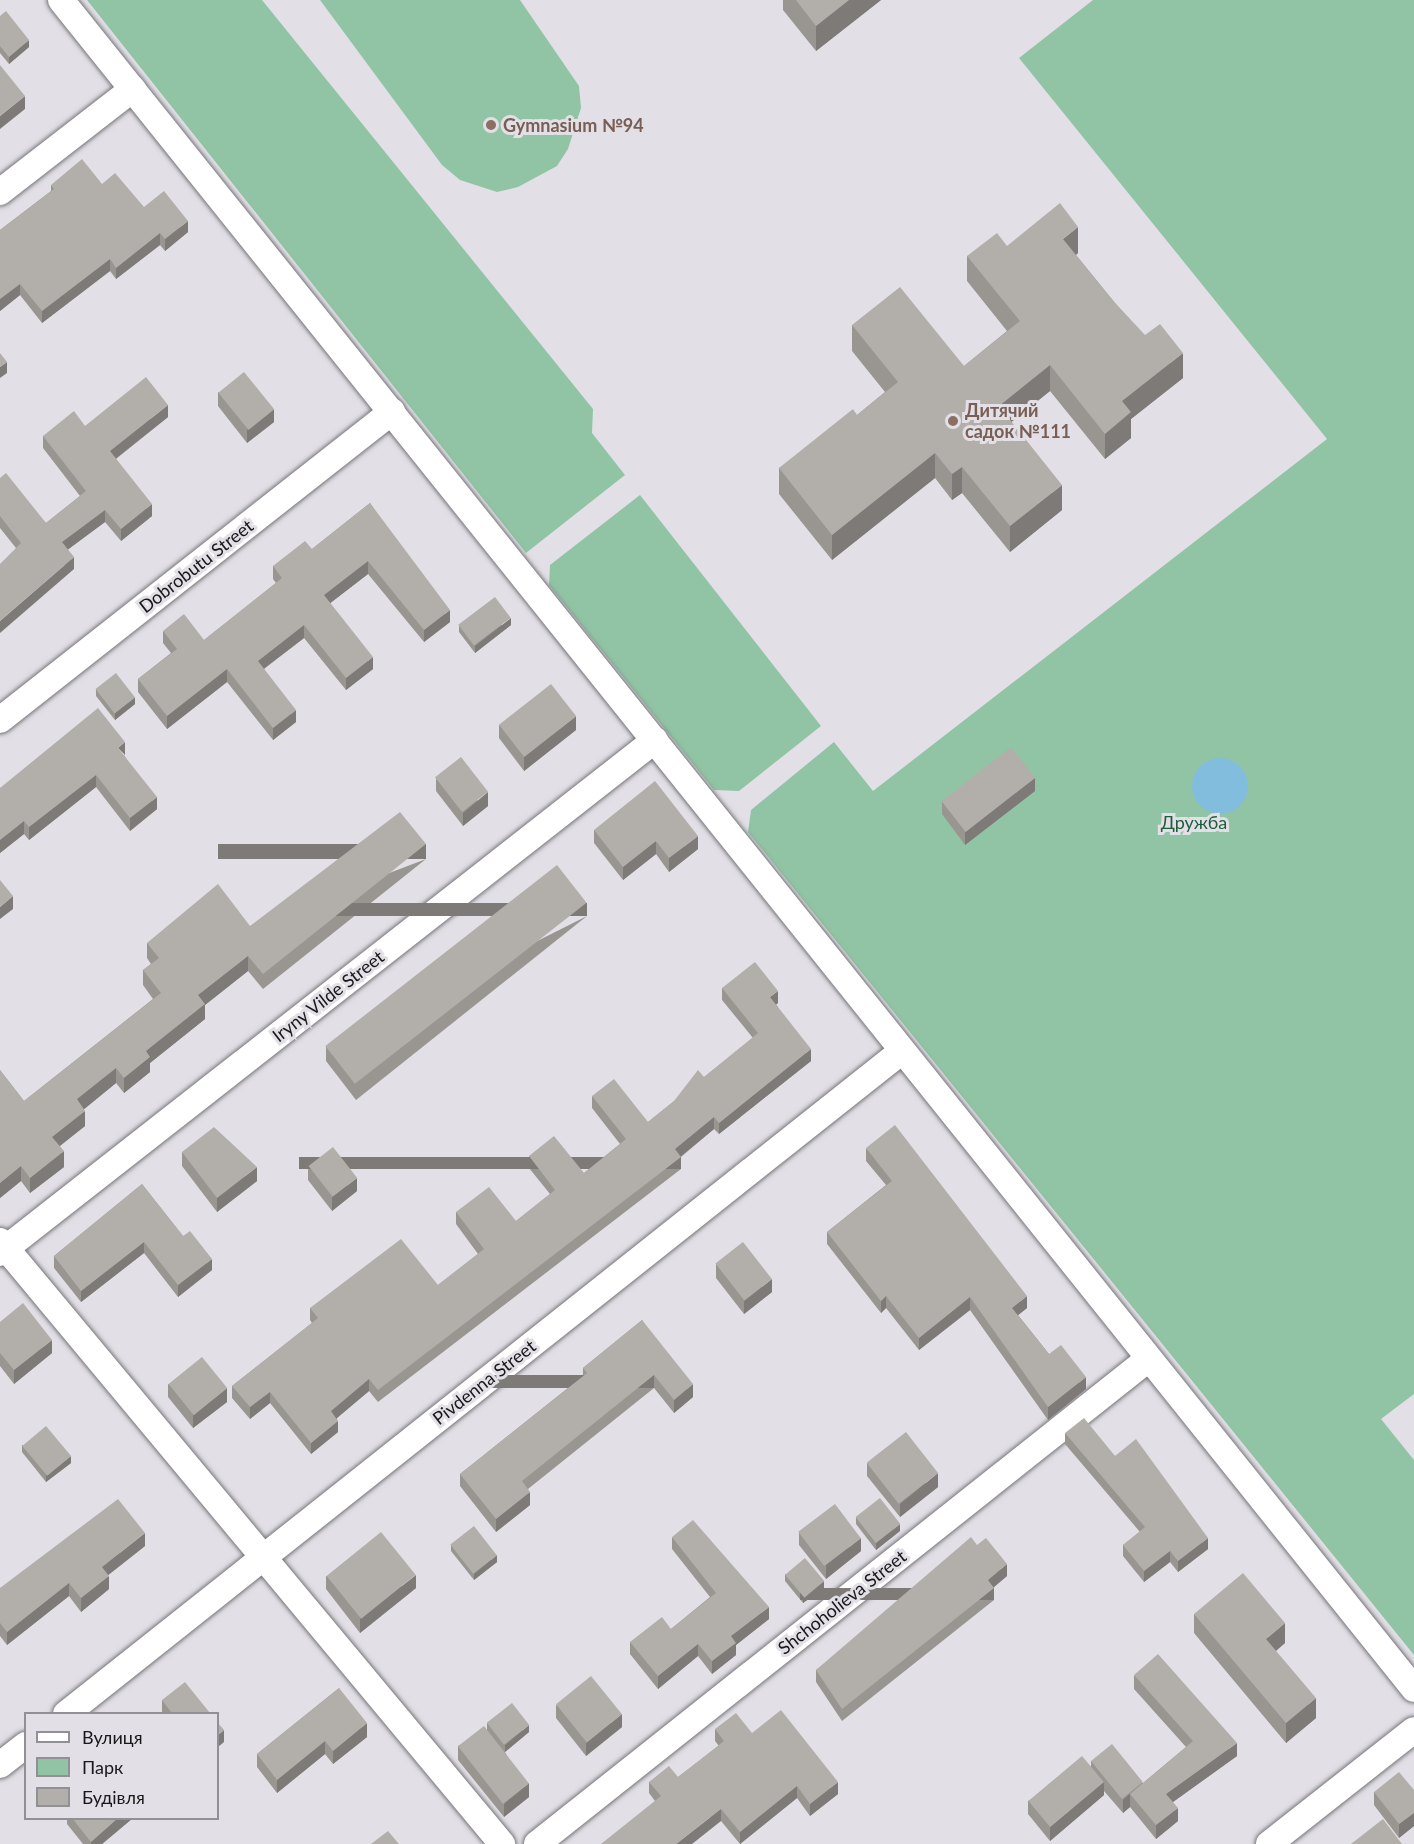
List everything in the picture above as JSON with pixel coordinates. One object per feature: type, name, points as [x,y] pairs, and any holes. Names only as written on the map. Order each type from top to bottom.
[{"type":"street","points":[[62,0],[655,740],[1147,1360],[1414,1689]]},
{"type":"street","points":[[0,192],[133,89]]},
{"type":"street","name":"Dobrobutu Street","points":[[0,720],[392,412]]},
{"type":"street","name":"Iryny Vilde Street","points":[[2,1248],[655,740]]},
{"type":"street","name":"Pivdenna Street","points":[[67,1712],[902,1051]]},
{"type":"street","points":[[2,1248],[502,1844]]},
{"type":"street","name":"Shchoholieva Street","points":[[537,1844],[1147,1360]]},
{"type":"street","points":[[1269,1844],[1414,1730]]},
{"type":"street","points":[[0,1765],[24,1747]]},
{"type":"green space","points":[[87,0],[262,0],[593,409],[592,433],[625,475],[526,553]]},
{"type":"green space","points":[[320,0],[520,0],[579,86],[581,108],[568,149],[557,166],[518,187],[497,192],[460,180],[442,165]]},
{"type":"green space","name":"Дружба","points":[[1093,0],[1414,0],[1414,1394],[1381,1419],[1414,1460],[1414,1655],[748,832],[751,810],[834,742],[873,791],[1327,439],[1019,58]]},
{"type":"green space","points":[[640,495],[821,726],[739,791],[714,790],[549,585],[550,565]]},
{"type":"water","points":[[1214,758],[1226,758],[1236,762],[1244,770],[1248,786],[1244,802],[1236,810],[1226,814],[1214,814],[1204,810],[1196,802],[1192,792],[1192,780],[1196,770],[1204,762]]},
{"type":"building","points":[[796,0],[849,0],[816,26]]},
{"type":"building","points":[[6,11],[29,40],[9,57],[0,46],[0,16]]},
{"type":"building","points":[[0,65],[25,96],[0,116]]},
{"type":"building","points":[[82,159],[102,184],[115,173],[144,207],[164,191],[188,221],[165,239],[160,233],[116,268],[110,259],[42,311],[20,284],[0,299],[0,230],[54,189],[51,185]]},
{"type":"building","points":[[1060,203],[1078,227],[1063,239],[1115,303],[1145,335],[1160,324],[1183,353],[1122,401],[1131,412],[1105,434],[1050,365],[999,406],[1062,485],[1010,526],[962,467],[952,474],[935,453],[832,535],[779,468],[853,409],[857,415],[898,382],[852,325],[900,287],[964,366],[1020,321],[967,256],[997,233],[1007,246]]},
{"type":"building","points":[[0,353],[7,362],[0,367]]},
{"type":"building","points":[[244,372],[274,409],[249,430],[218,393]]},
{"type":"building","points":[[146,377],[168,405],[110,451],[152,504],[121,529],[105,510],[62,542],[74,557],[0,621],[0,564],[21,543],[0,516],[0,478],[6,473],[46,523],[86,491],[43,436],[74,411],[85,426]]},
{"type":"building","points":[[370,503],[450,610],[424,630],[368,561],[324,595],[373,657],[346,678],[304,625],[258,661],[296,710],[273,728],[227,669],[167,716],[138,679],[177,649],[163,631],[184,614],[204,640],[282,578],[273,566],[305,541],[312,549]]},
{"type":"building","points":[[495,597],[511,618],[474,645],[458,625]]},
{"type":"building","points":[[116,673],[135,697],[115,713],[96,689]]},
{"type":"building","points":[[551,684],[576,716],[524,757],[499,725]]},
{"type":"building","points":[[98,708],[125,742],[118,748],[157,797],[130,818],[96,775],[29,827],[24,821],[0,840],[0,788]]},
{"type":"building","points":[[1011,747],[1035,778],[966,832],[942,801]]},
{"type":"building","points":[[461,757],[488,792],[462,812],[435,777]]},
{"type":"building","points":[[655,781],[698,836],[669,858],[656,841],[623,867],[594,830]]},
{"type":"building","points":[[400,812],[426,844],[263,974],[248,956],[198,995],[205,1004],[146,1051],[150,1057],[124,1078],[116,1068],[77,1099],[85,1111],[52,1137],[64,1151],[30,1178],[21,1166],[0,1183],[0,1070],[24,1101],[161,993],[143,970],[159,958],[147,943],[218,884],[250,926]]},
{"type":"building","points":[[557,865],[587,903],[355,1084],[325,1046]]},
{"type":"building","points":[[0,880],[13,896],[0,907]]},
{"type":"building","points":[[755,962],[778,991],[770,997],[811,1049],[719,1123],[714,1117],[675,1149],[681,1157],[378,1390],[369,1379],[331,1411],[338,1421],[311,1443],[270,1392],[250,1407],[232,1386],[318,1318],[310,1308],[401,1239],[438,1285],[484,1249],[456,1212],[489,1187],[516,1221],[555,1190],[529,1156],[554,1136],[584,1173],[626,1139],[592,1096],[614,1079],[648,1122],[674,1101],[698,1070],[704,1077],[758,1033],[722,988]]},
{"type":"building","points":[[895,1125],[1027,1296],[1012,1308],[1049,1354],[1061,1345],[1086,1377],[1048,1407],[970,1297],[919,1338],[886,1296],[881,1301],[827,1232],[892,1181],[866,1148]]},
{"type":"building","points":[[214,1127],[257,1167],[217,1198],[182,1152]]},
{"type":"building","points":[[333,1147],[357,1178],[333,1197],[309,1166]]},
{"type":"building","points":[[142,1184],[183,1236],[190,1231],[212,1259],[178,1285],[144,1242],[81,1291],[54,1256]]},
{"type":"building","points":[[743,1242],[772,1279],[744,1301],[715,1264]]},
{"type":"building","points":[[23,1303],[52,1340],[14,1370],[0,1353],[0,1322]]},
{"type":"building","points":[[642,1320],[693,1384],[674,1400],[654,1375],[522,1481],[530,1492],[496,1519],[460,1474],[587,1373],[583,1368]]},
{"type":"building","points":[[202,1357],[227,1388],[194,1415],[169,1384]]},
{"type":"building","points":[[1084,1418],[1115,1456],[1136,1439],[1208,1538],[1178,1561],[1170,1551],[1144,1571],[1123,1545],[1145,1527],[1065,1433]]},
{"type":"building","points":[[46,1426],[71,1456],[47,1476],[22,1446]]},
{"type":"building","points":[[906,1432],[938,1473],[899,1504],[867,1463]]},
{"type":"building","points":[[880,1498],[900,1524],[876,1543],[856,1517]]},
{"type":"building","points":[[118,1499],[145,1533],[102,1567],[109,1576],[81,1598],[69,1583],[7,1632],[0,1623],[0,1588]]},
{"type":"building","points":[[835,1504],[861,1538],[824,1566],[798,1532]]},
{"type":"building","points":[[693,1520],[769,1607],[731,1636],[736,1643],[712,1661],[698,1644],[658,1676],[630,1642],[662,1617],[671,1629],[716,1593],[672,1537]]},
{"type":"building","points":[[474,1526],[497,1555],[473,1574],[450,1544]]},
{"type":"building","points":[[381,1532],[416,1575],[361,1619],[327,1576]]},
{"type":"building","points":[[971,1537],[977,1545],[986,1538],[1007,1564],[988,1580],[994,1588],[842,1709],[816,1670]]},
{"type":"building","points":[[805,1558],[824,1581],[804,1598],[785,1575]]},
{"type":"building","points":[[1243,1573],[1285,1623],[1266,1639],[1316,1698],[1286,1723],[1194,1614]]},
{"type":"building","points":[[1158,1654],[1237,1743],[1166,1794],[1178,1808],[1156,1825],[1130,1794],[1193,1741],[1134,1675]]},
{"type":"building","points":[[591,1676],[622,1714],[587,1742],[556,1704]]},
{"type":"building","points":[[185,1682],[209,1712],[171,1712],[162,1700]]},
{"type":"building","points":[[339,1688],[367,1723],[333,1751],[325,1741],[277,1780],[257,1754]]},
{"type":"building","points":[[512,1703],[529,1725],[504,1745],[487,1723]]},
{"type":"building","points":[[781,1710],[838,1782],[810,1804],[797,1786],[740,1832],[721,1809],[676,1844],[601,1844],[661,1796],[649,1782],[669,1766],[678,1777],[724,1741],[715,1729],[736,1713],[752,1733]]},
{"type":"building","points":[[219,1724],[224,1730],[219,1734]]},
{"type":"building","points":[[484,1726],[529,1784],[503,1804],[458,1746]]},
{"type":"building","points":[[1112,1744],[1143,1782],[1122,1799],[1091,1761]]},
{"type":"building","points":[[1082,1756],[1104,1782],[1050,1827],[1028,1801]]},
{"type":"building","points":[[1399,1772],[1414,1790],[1414,1813],[1399,1824],[1374,1792]]},
{"type":"building","points":[[1383,1819],[1402,1844],[1351,1844]]},
{"type":"building","points":[[74,1820],[116,1820],[91,1842]]},
{"type":"building","points":[[388,1831],[399,1844],[371,1844]]},
{"type":"place","name":"Gymnasium №94","points":[[491,125]]},
{"type":"place","name":"Дитячий садок №111","points":[[953,421]]}]
